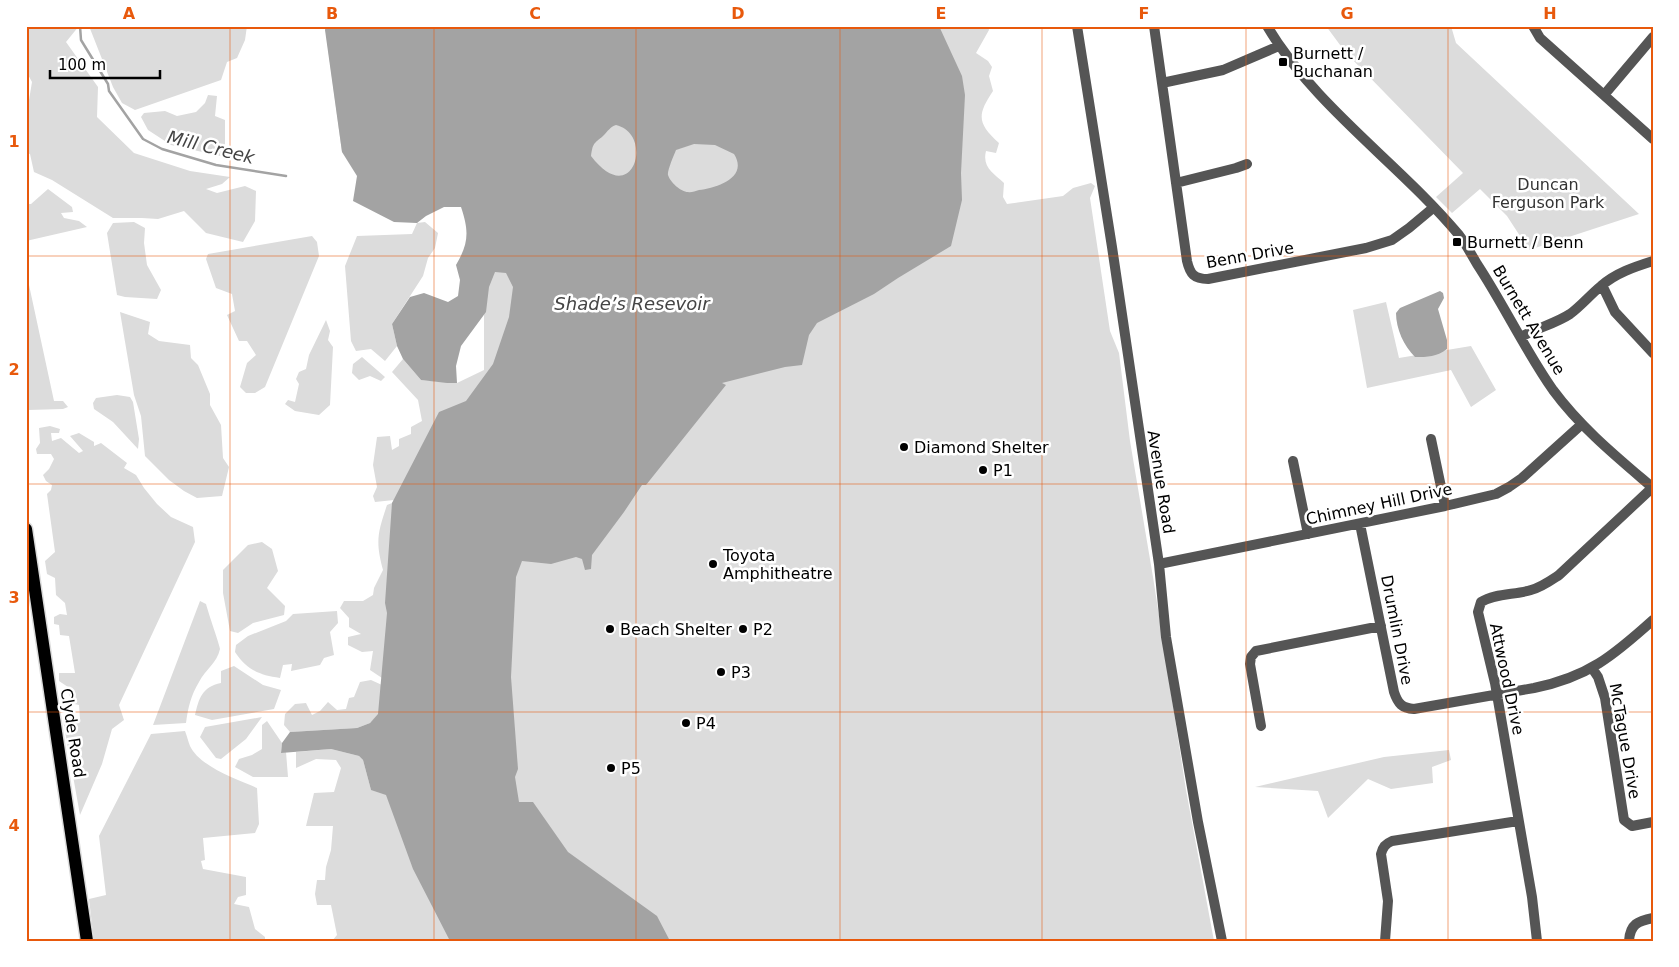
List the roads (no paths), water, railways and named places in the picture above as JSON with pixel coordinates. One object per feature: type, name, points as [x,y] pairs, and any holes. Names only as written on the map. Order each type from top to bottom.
[{"type":"main road","name":"Clyde Road","points":[[26,529],[28,562],[87,941]]},
{"type":"street","name":"Avenue Road","points":[[1077,26],[1159,564],[1166,637],[1198,822],[1222,941]]},
{"type":"street","name":"Benn Drive","points":[[1154,26],[1190,272],[1194,277],[1208,279],[1366,248],[1392,240],[1433,208]]},
{"type":"street","name":"Burnett Avenue","points":[[1267,26],[1279,46],[1318,92],[1459,236],[1490,283],[1554,390],[1582,424],[1652,488]]},
{"type":"street","points":[[1532,26],[1540,38],[1653,139]]},
{"type":"street","points":[[1604,95],[1653,37]]},
{"type":"street","points":[[1162,83],[1223,70],[1279,46]]},
{"type":"street","points":[[1176,182],[1247,164]]},
{"type":"street","points":[[1521,337],[1568,315],[1602,285],[1622,271],[1653,261]]},
{"type":"street","points":[[1602,285],[1615,312],[1653,353]]},
{"type":"street","name":"Chimney Hill Drive","points":[[1159,564],[1360,524],[1496,494],[1509,487],[1582,424]]},
{"type":"street","points":[[1431,439],[1445,506]]},
{"type":"street","points":[[1293,460],[1308,534]]},
{"type":"street","name":"Attwood Drive","points":[[1537,941],[1532,897],[1497,695],[1478,612],[1481,602],[1487,598],[1532,590],[1547,584],[1652,488]]},
{"type":"street","name":"Drumlin Drive","points":[[1360,524],[1394,692],[1398,703],[1404,708],[1414,709],[1554,684],[1592,668],[1617,652],[1653,620]]},
{"type":"street","points":[[1261,726],[1250,664],[1251,657],[1256,651],[1381,626]]},
{"type":"street","name":"McTague Drive","points":[[1592,668],[1598,677],[1605,698],[1624,820],[1632,826],[1653,822]]},
{"type":"street","points":[[1385,941],[1388,901],[1381,854],[1386,844],[1392,841],[1518,821]]},
{"type":"street","points":[[1629,941],[1630,932],[1635,924],[1653,918]]},
{"type":"water","name":"Shade’s Resevoir","points":[[326,26],[939,26],[962,76],[965,95],[961,173],[962,200],[951,246],[874,294],[817,323],[809,335],[802,365],[785,367],[722,383],[726,385],[646,485],[642,485],[592,555],[591,569],[585,570],[582,559],[576,557],[551,564],[522,561],[516,577],[511,677],[518,769],[515,777],[519,802],[533,802],[568,852],[657,916],[670,941],[450,941],[413,869],[386,795],[371,790],[363,760],[359,756],[331,749],[281,753],[282,743],[290,732],[357,728],[370,723],[378,714],[387,613],[385,603],[392,503],[439,412],[466,401],[493,364],[509,317],[513,287],[506,273],[495,272],[489,287],[486,312],[461,346],[456,366],[457,383],[421,380],[403,359],[397,346],[392,324],[410,297],[424,293],[448,302],[458,296],[460,280],[456,265],[465,243],[465,223],[461,207],[444,207],[417,223],[394,222],[353,201],[357,176],[342,152]],"holes":[[[616,125],[628,131],[634,141],[636,153],[634,164],[628,173],[618,176],[606,171],[591,156],[594,144]],[[694,144],[715,145],[734,154],[738,162],[734,175],[714,187],[692,192],[685,192],[676,186],[668,175],[676,150]]]},
{"type":"water","points":[[1440,291],[1443,293],[1444,298],[1438,309],[1447,340],[1447,349],[1432,356],[1415,357],[1401,337],[1396,313],[1400,308]]},
{"type":"waterway","name":"Mill Creek","points":[[80,26],[81,40],[108,84],[109,91],[143,139],[162,149],[216,165],[286,176]]},
{"type":"place","name":"Burnett / Buchanan","points":[[1283,62]]},
{"type":"place","name":"Burnett / Benn","points":[[1457,242]]},
{"type":"place","name":"Diamond Shelter","points":[[904,447]]},
{"type":"place","name":"P1","points":[[983,470]]},
{"type":"place","name":"Toyota Amphitheatre","points":[[713,564]]},
{"type":"place","name":"Beach Shelter","points":[[610,629]]},
{"type":"place","name":"P2","points":[[743,629]]},
{"type":"place","name":"P3","points":[[721,672]]},
{"type":"place","name":"P4","points":[[686,723]]},
{"type":"place","name":"P5","points":[[611,768]]},
{"type":"park label","name":"Duncan Ferguson Park","points":[[1548,193]]}]
